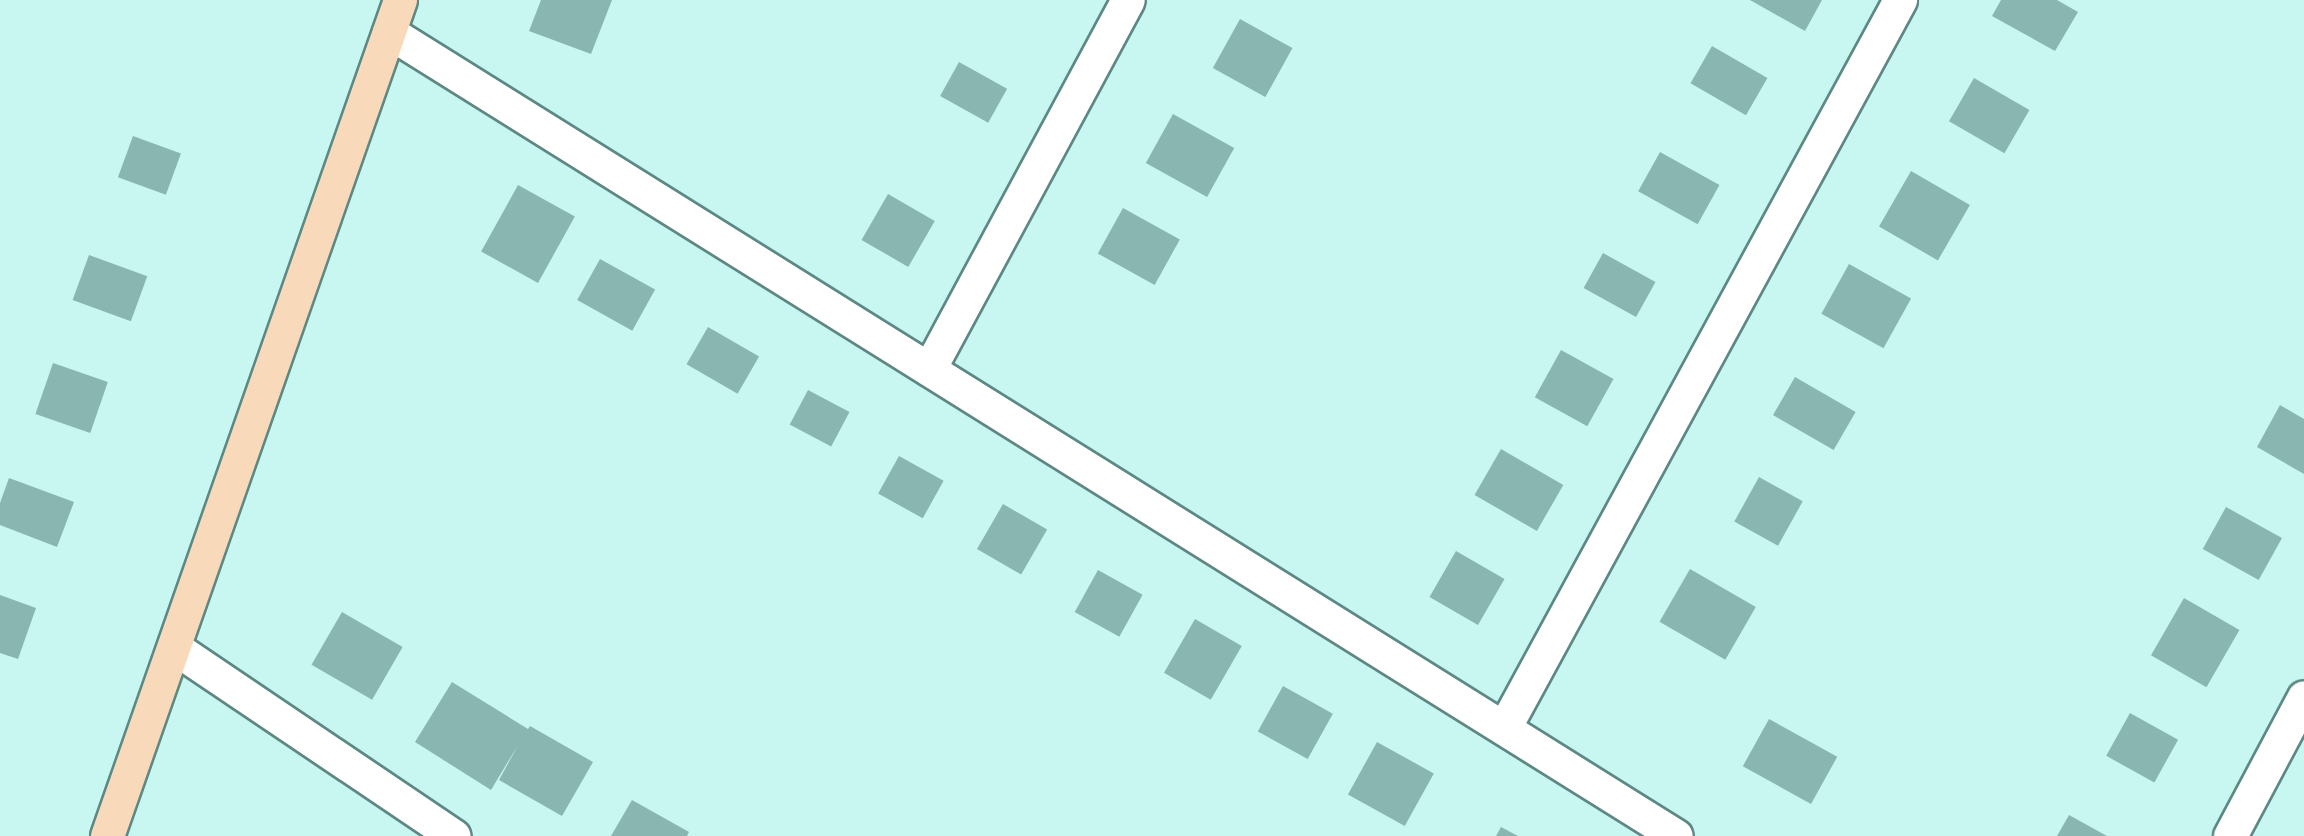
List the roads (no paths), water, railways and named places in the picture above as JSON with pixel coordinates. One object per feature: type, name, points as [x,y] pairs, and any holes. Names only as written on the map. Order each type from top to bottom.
[{"type":"street","points":[[107,836],[175,648],[400,0]]},
{"type":"street","points":[[929,369],[1128,0]]},
{"type":"street","points":[[1504,728],[1900,0]]},
{"type":"street","points":[[389,32],[1676,836]]},
{"type":"street","points":[[175,648],[454,836]]},
{"type":"street","points":[[2230,836],[2304,697]]}]
